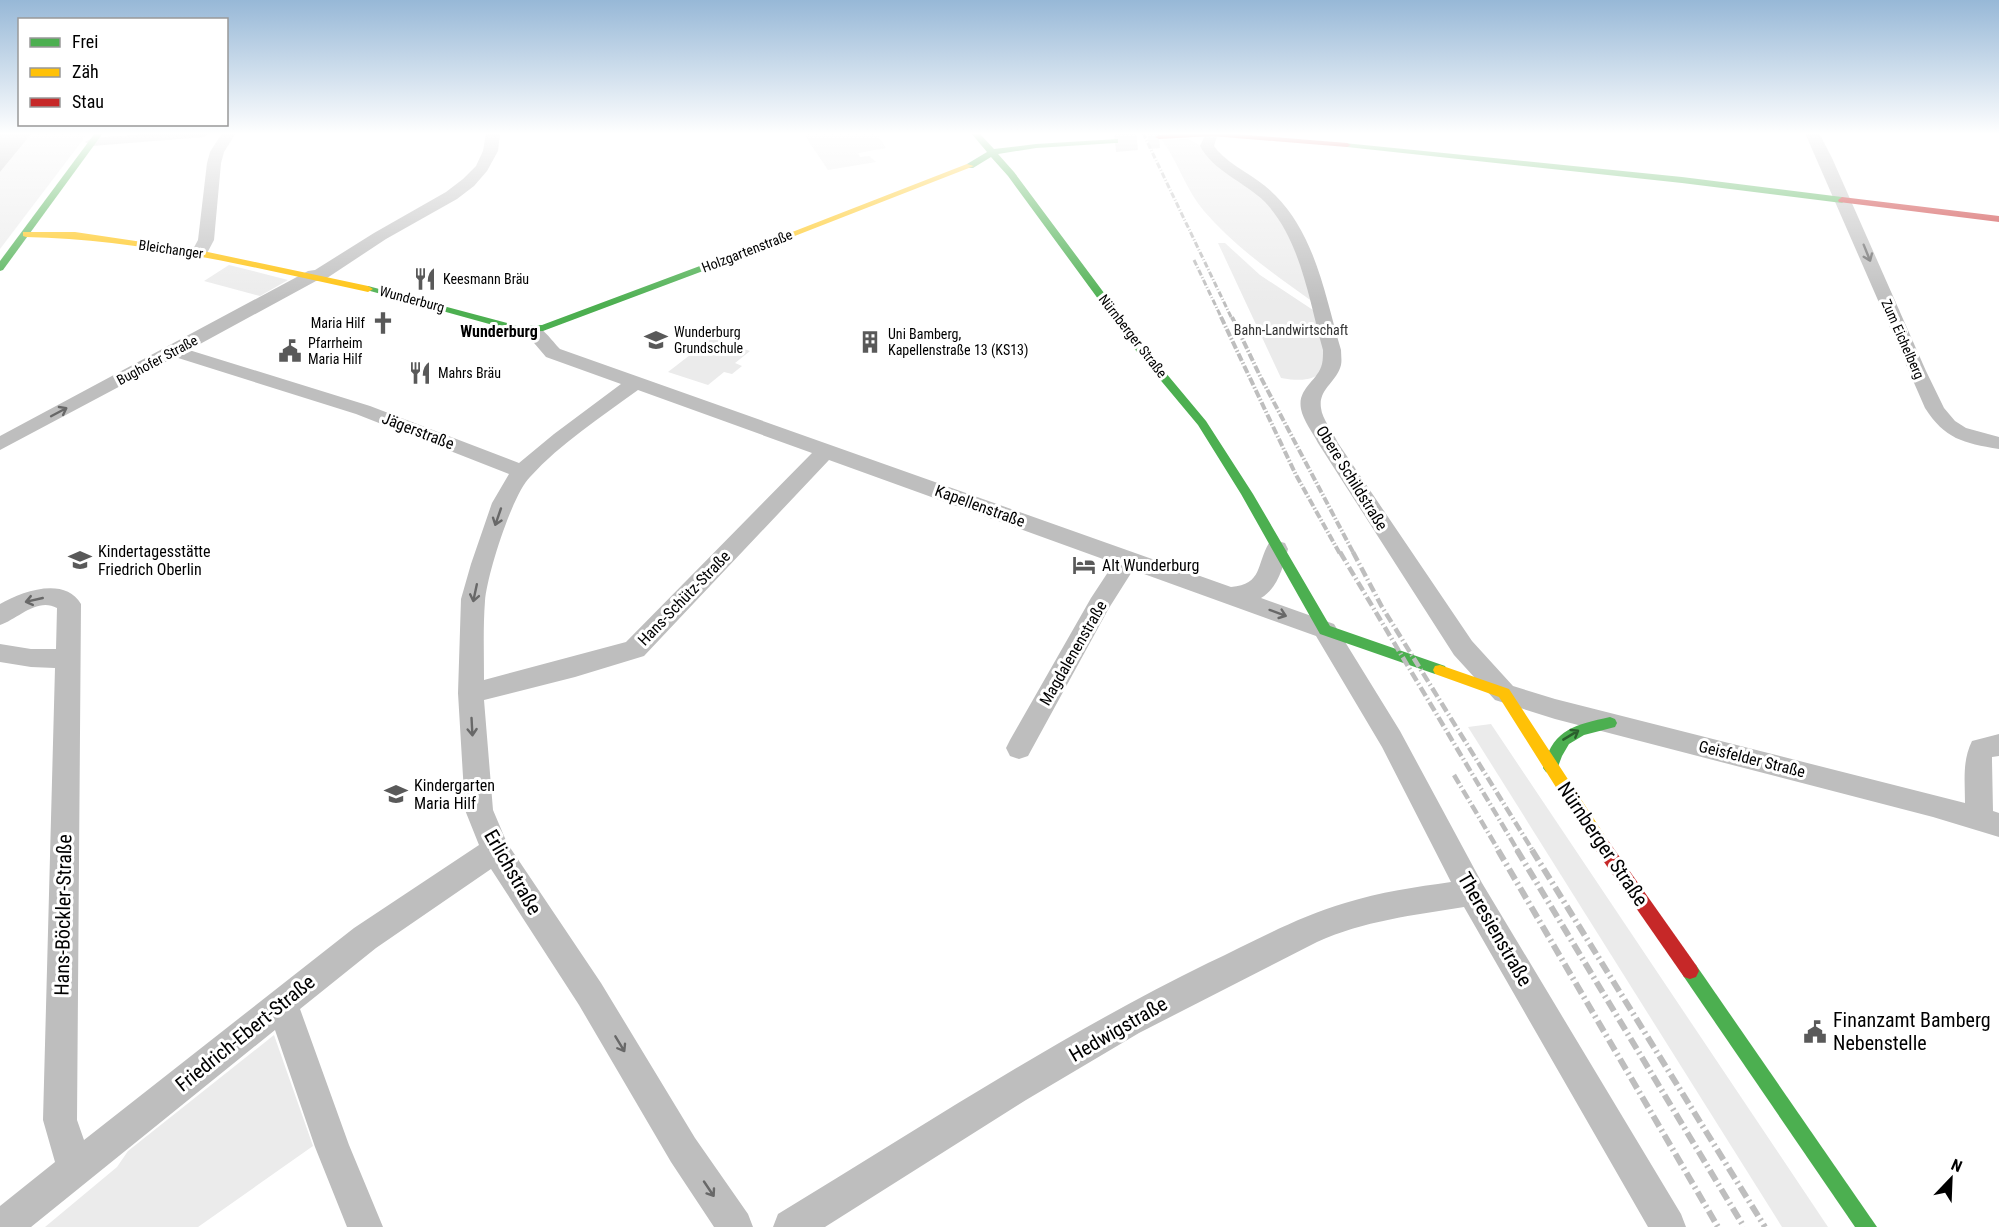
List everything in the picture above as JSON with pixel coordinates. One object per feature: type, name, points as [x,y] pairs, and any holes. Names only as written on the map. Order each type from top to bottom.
[{"type":"street","points":[[0,268],[58,190]]},
{"type":"street","points":[[199,253],[207,233],[211,190]]},
{"type":"street","name":"Bughofer Straße","points":[[0,444],[316,276],[460,190]]},
{"type":"street","name":"Holzgartenstraße","points":[[532,330],[543,328],[908,190]]},
{"type":"street","name":"Nürnberger Straße","points":[[1022,190],[1141,350],[1202,423],[1247,494],[1325,630]]},
{"type":"street","name":"Obere Schildstraße","points":[[1260,190],[1292,224],[1299,238],[1329,336],[1332,364],[1327,375],[1315,388],[1311,399],[1311,410],[1322,432],[1391,542],[1463,648],[1504,693]]},
{"type":"street","points":[[1766,190],[1999,219]]},
{"type":"street","name":"Zum Eichelberg","points":[[1840,190],[1913,364],[1937,411],[1948,425],[1960,433],[1999,443]]},
{"type":"street","name":"Bleichanger","points":[[26,234],[66,235],[199,253],[316,276]]},
{"type":"street","name":"Wunderburg","points":[[316,276],[422,301],[518,329],[532,330]]},
{"type":"street","points":[[532,330],[552,353],[636,382]]},
{"type":"street","name":"Jägerstraße","points":[[174,351],[405,425],[522,472]]},
{"type":"street","points":[[522,472],[561,438],[636,382]]},
{"type":"street","name":"Kapellenstraße","points":[[636,382],[1325,630]]},
{"type":"street","name":"Hans-Schütz-Straße","points":[[471,693],[584,665],[634,649],[826,451]]},
{"type":"street","name":"Erlichstraße","points":[[522,472],[502,503],[473,599],[471,693],[479,810],[495,850],[590,994],[683,1150],[735,1227]]},
{"type":"street","points":[[1230,596],[1247,595],[1258,591],[1273,564],[1277,549]]},
{"type":"street","name":"Magdalenenstraße","points":[[1019,748],[1128,559]]},
{"type":"street","name":"Hans-Böckler-Straße","points":[[0,616],[18,604],[49,596],[64,598],[69,604],[60,1120],[75,1169]]},
{"type":"street","points":[[1325,630],[1504,693]]},
{"type":"street","name":"Theresienstraße","points":[[1325,630],[1391,739],[1472,892],[1668,1227]]},
{"type":"street","points":[[0,653],[31,658],[67,659]]},
{"type":"street","name":"Nürnberger Straße","points":[[1504,693],[1577,809],[1867,1227]]},
{"type":"street","name":"Geisfelder Straße","points":[[1504,693],[1989,822]]},
{"type":"street","points":[[1551,768],[1552,752],[1569,735],[1577,730],[1610,723]]},
{"type":"street","points":[[1989,822],[1978,761],[1981,749],[1999,746]]},
{"type":"street","name":"Friedrich-Ebert-Straße","points":[[2,1227],[365,938],[495,850]]},
{"type":"street","name":"Hedwigstraße","points":[[791,1227],[942,1131],[1162,1002],[1214,976],[1341,918],[1378,908],[1472,892]]},
{"type":"street","points":[[282,1003],[332,1147],[365,1227]]},
{"type":"green space","points":[[0,190],[45,190],[0,249]]},
{"type":"green space","points":[[1190,190],[1255,190],[1288,226],[1313,302],[1242,248],[1216,224]]},
{"type":"green space","name":"Bahn-Landwirtschaft","points":[[1218,243],[1225,243],[1260,275],[1316,312],[1323,339],[1325,363],[1321,372],[1313,378],[1300,380],[1281,378]]},
{"type":"green space","points":[[229,265],[288,280],[260,296],[204,281]]},
{"type":"green space","points":[[712,338],[750,351],[735,363],[742,366],[732,374],[724,372],[708,385],[668,372]]},
{"type":"green space","points":[[1491,724],[1828,1227],[1782,1227],[1468,727]]},
{"type":"green space","points":[[274,1035],[313,1146],[198,1227],[45,1227],[117,1167],[128,1151]]},
{"type":"railway","points":[[1170,190],[1232,319]]},
{"type":"railway","points":[[1194,260],[1222,319]]},
{"type":"railway","points":[[1221,317],[1296,475],[1340,554]]},
{"type":"railway","points":[[1232,317],[1260,376],[1354,554]]},
{"type":"railway","points":[[1340,552],[1518,851]]},
{"type":"railway","points":[[1353,552],[1382,607],[1533,851]]},
{"type":"railway","points":[[1454,775],[1499,851]]},
{"type":"railway","points":[[1498,850],[1718,1227]]},
{"type":"railway","points":[[1517,850],[1744,1227]]},
{"type":"railway","points":[[1532,850],[1765,1227]]},
{"type":"traffic: fast","points":[[0,268],[57,190]]},
{"type":"traffic: fast","points":[[1023,190],[1141,350],[1202,423],[1247,494],[1325,630],[1440,670]]},
{"type":"traffic: fast","points":[[1764,190],[1842,200]]},
{"type":"traffic: fast","points":[[368,289],[518,329],[543,328],[756,248]]},
{"type":"traffic: fast","points":[[1551,768],[1558,747],[1564,740],[1579,731],[1610,723]]},
{"type":"traffic: fast","points":[[1690,971],[1867,1227]]},
{"type":"traffic: slow","points":[[756,248],[907,190]]},
{"type":"traffic: slow","points":[[26,234],[75,235],[203,254],[368,289]]},
{"type":"traffic: slow","points":[[1440,670],[1504,693],[1601,844]]},
{"type":"traffic: jam","points":[[1842,200],[1999,219]]},
{"type":"traffic: jam","points":[[1601,844],[1690,971]]},
{"type":"place","name":"Keesmann Bräu","points":[[425,279]]},
{"type":"place","name":"Maria Hilf","points":[[383,323]]},
{"type":"place","name":"Wunderburg Grundschule","points":[[656,340]]},
{"type":"place","name":"Uni Bamberg, Kapellenstraße 13 (KS13)","points":[[870,342]]},
{"type":"place","name":"Pfarrheim Maria Hilf","points":[[290,351]]},
{"type":"place","name":"Mahrs Bräu","points":[[420,373]]},
{"type":"place","name":"Kindertagesstätte Friedrich Oberlin","points":[[80,560]]},
{"type":"place","name":"Alt Wunderburg","points":[[1084,565]]},
{"type":"place","name":"Kindergarten Maria Hilf","points":[[396,794]]},
{"type":"place","name":"Finanzamt Bamberg Nebenstelle","points":[[1815,1032]]},
{"type":"district","name":"Wunderburg","points":[[499,331]]}]
